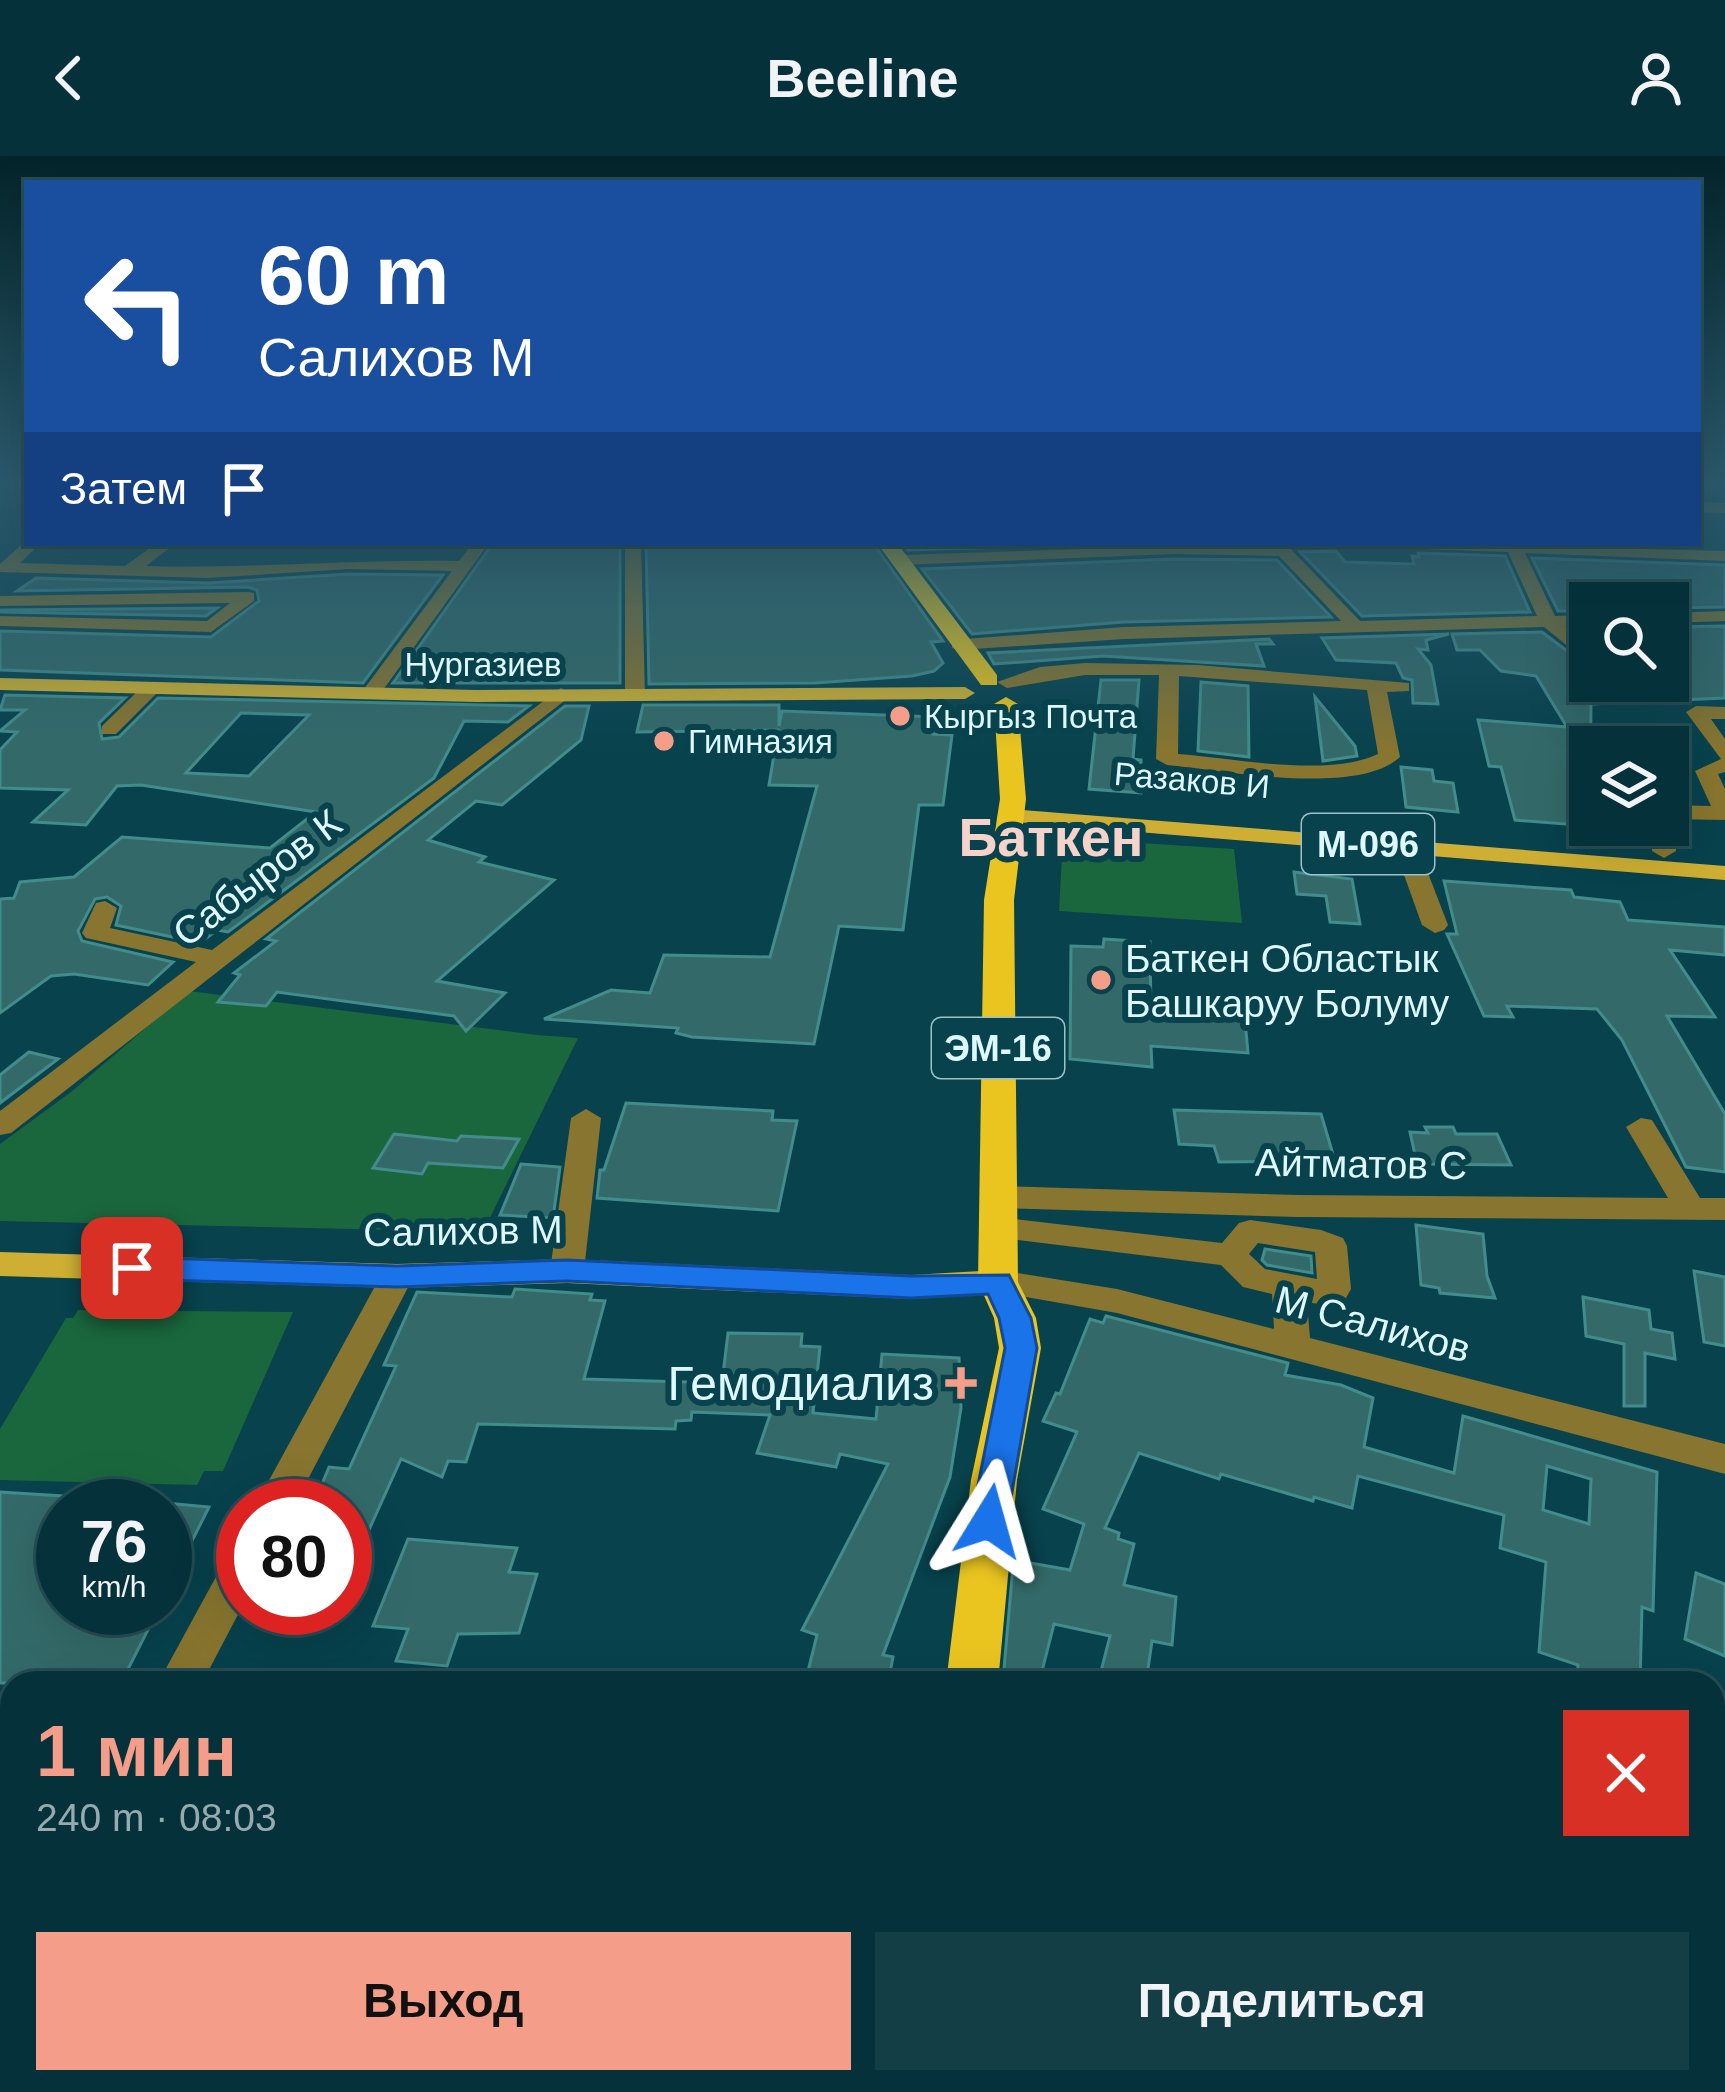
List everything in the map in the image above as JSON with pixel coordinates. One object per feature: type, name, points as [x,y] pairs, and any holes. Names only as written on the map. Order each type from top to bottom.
[{"type":"highway","points":[[907,571],[959,644],[1000,689],[979,702],[965,693]]},
{"type":"highway","name":"ЭМ-16","points":[[973,1671],[994,1480],[1021,1348],[1015,1318],[998,1282],[999,900],[1012,807],[1000,689]]},
{"type":"main road","name":"Нургазиев","points":[[0,684],[370,693],[965,693]]},
{"type":"main road","name":"Разаков И","points":[[1012,807],[1725,873]]},
{"type":"main road","name":"Разаков И","points":[[1012,807],[1725,856]]},
{"type":"main road","name":"Салихов М","points":[[0,1264],[397,1276],[567,1270],[911,1287],[998,1282]]},
{"type":"street","points":[[109,571],[234,571]]},
{"type":"street","points":[[370,693],[460,571]]},
{"type":"street","points":[[633,571],[635,694]]},
{"type":"street","points":[[1303,571],[1354,625]]},
{"type":"street","points":[[1524,571],[1548,621],[1569,640]]},
{"type":"street","points":[[410,596],[442,597]]},
{"type":"street","points":[[0,601],[248,597],[211,627],[0,621]]},
{"type":"street","points":[[1689,617],[1725,616]]},
{"type":"street","points":[[959,644],[1354,625],[1569,620]]},
{"type":"street","points":[[1000,689],[1040,670],[1169,672],[1402,687]]},
{"type":"street","points":[[1169,672],[1167,759],[1328,771],[1375,766],[1389,757],[1376,686]]},
{"type":"street","points":[[109,730],[152,688]]},
{"type":"street","name":"Сабыров К","points":[[0,1126],[561,694]]},
{"type":"street","points":[[1725,713],[1696,712],[1725,754]]},
{"type":"street","points":[[1689,812],[1725,813],[1706,771],[1725,765]]},
{"type":"street","points":[[1664,846],[1664,851]]},
{"type":"street","points":[[1406,847],[1435,926]]},
{"type":"street","points":[[105,908],[95,933],[219,958]]},
{"type":"street","points":[[567,1270],[586,1118]]},
{"type":"street","points":[[1641,1127],[1691,1209]]},
{"type":"street","name":"Айтматов С","points":[[997,1213],[1295,1222],[1725,1209]]},
{"type":"street","points":[[997,1213],[1230,1255],[1255,1279],[1324,1293],[1334,1289],[1331,1246],[1295,1222],[1250,1231],[1230,1255]]},
{"type":"street","points":[[288,1479],[397,1276]]},
{"type":"street","name":"М Салихов","points":[[998,1282],[1117,1301],[1725,1459]]},
{"type":"street","points":[[1289,1287],[1293,1347]]},
{"type":"street","points":[[186,1671],[216,1616]]},
{"type":"green space","points":[[1063,838],[1234,849],[1242,923],[1059,911]]},
{"type":"green space","points":[[189,991],[578,1038],[483,1232],[0,1221],[0,1144],[71,1092]]},
{"type":"green space","points":[[78,1310],[293,1312],[223,1471],[204,1471],[197,1485],[192,1485],[192,1479],[0,1480],[0,1429],[66,1318],[73,1318]]},
{"type":"building","points":[[473,571],[620,571],[620,683],[393,683]]},
{"type":"building","points":[[647,571],[893,571],[943,641],[931,642],[943,663],[934,671],[912,676],[815,683],[649,684]]},
{"type":"building","points":[[924,571],[1288,571],[1331,617],[1124,622],[972,634]]},
{"type":"building","points":[[1319,571],[1512,571],[1530,612],[1362,616]]},
{"type":"building","points":[[1539,571],[1725,571],[1725,607],[1689,608],[1689,582],[1569,582],[1569,611],[1558,611]]},
{"type":"building","points":[[348,574],[443,575],[363,683],[0,670],[0,631],[211,637],[259,601],[257,590],[248,587],[17,591],[36,578],[208,583]]},
{"type":"building","points":[[217,608],[206,616],[0,612],[0,610]]},
{"type":"building","points":[[1725,626],[1725,698],[1689,700],[1689,627]]},
{"type":"building","points":[[1542,632],[1569,652],[1569,702],[1636,702],[1591,704],[1591,726],[1569,726],[1569,824],[1515,820],[1501,767],[1489,766],[1478,720],[1567,727],[1536,676],[1501,671],[1480,650],[1457,650],[1452,634]]},
{"type":"building","points":[[1449,634],[1426,640],[1428,650],[1418,649],[1431,665],[1438,704],[1413,703],[1412,680],[1403,678],[1396,663],[1336,660],[1322,638]]},
{"type":"building","points":[[1269,639],[1273,644],[1256,644],[1264,666],[1103,656],[994,664],[988,653]]},
{"type":"building","points":[[1101,680],[1139,680],[1133,759],[1141,760],[1141,793],[1089,789]]},
{"type":"building","points":[[1201,682],[1248,686],[1249,757],[1198,751]]},
{"type":"building","points":[[5,695],[125,698],[99,723],[102,739],[119,737],[158,698],[529,706],[508,722],[464,721],[434,778],[228,932],[217,930],[200,943],[116,925],[121,906],[107,897],[95,899],[78,931],[82,941],[173,962],[148,985],[74,974],[51,976],[0,1013],[0,899],[14,898],[20,882],[74,877],[122,837],[270,848],[316,812],[141,785],[117,786],[86,825],[33,822],[68,790],[0,788],[0,750],[17,732],[0,731],[25,710],[0,710]],"holes":[[[241,713],[309,715],[249,776],[186,773]]]},
{"type":"building","points":[[1315,697],[1355,746],[1357,756],[1323,761]]},
{"type":"building","points":[[643,705],[779,705],[779,726],[782,711],[935,717],[933,734],[952,735],[943,805],[919,805],[903,930],[839,926],[814,1044],[692,1037],[676,1033],[678,1028],[544,1019],[611,990],[650,993],[664,955],[770,957],[817,786],[769,785],[778,730],[637,732]]},
{"type":"building","points":[[565,706],[589,706],[581,740],[502,805],[476,801],[428,840],[485,857],[479,862],[554,880],[437,981],[505,993],[466,1031],[454,1016],[277,992],[266,1006],[218,1002],[240,975],[234,973],[276,941],[266,939]]},
{"type":"building","points":[[1401,767],[1432,770],[1434,781],[1453,783],[1458,812],[1406,807]]},
{"type":"building","points":[[1294,872],[1352,879],[1360,924],[1330,922],[1326,896],[1297,894]]},
{"type":"building","points":[[1444,881],[1571,890],[1574,897],[1620,902],[1628,920],[1725,927],[1725,955],[1670,950],[1715,1017],[1667,1016],[1725,1114],[1725,1172],[1686,1167],[1622,1040],[1597,1009],[1507,1006],[1513,1017],[1484,1016],[1447,934],[1457,934]]},
{"type":"building","name":"Баткен Областык Башкаруу Болуму","points":[[1104,939],[1150,942],[1151,1013],[1245,1021],[1248,1053],[1151,1046],[1152,1067],[1070,1059],[1071,946],[1103,947]]},
{"type":"building","points":[[29,1052],[58,1059],[0,1103],[0,1075]]},
{"type":"building","points":[[626,1103],[773,1111],[772,1120],[797,1121],[778,1211],[597,1198],[600,1170],[604,1170]]},
{"type":"building","points":[[1174,1110],[1321,1114],[1335,1161],[1219,1162],[1214,1146],[1179,1144]]},
{"type":"building","points":[[1425,1127],[1453,1127],[1456,1134],[1497,1134],[1511,1165],[1417,1164],[1410,1132],[1428,1133]]},
{"type":"building","points":[[394,1134],[457,1141],[461,1136],[519,1139],[503,1168],[428,1163],[422,1174],[373,1168]]},
{"type":"building","points":[[521,1164],[560,1167],[553,1218],[500,1215]]},
{"type":"building","points":[[1416,1225],[1483,1234],[1487,1276],[1495,1298],[1440,1293],[1439,1288],[1421,1285]]},
{"type":"building","points":[[1265,1249],[1311,1256],[1312,1273],[1267,1265],[1262,1260]]},
{"type":"building","points":[[1694,1271],[1725,1277],[1725,1346],[1704,1342]]},
{"type":"building","points":[[515,1289],[592,1294],[590,1300],[605,1301],[584,1379],[722,1383],[728,1333],[802,1334],[801,1346],[820,1347],[813,1413],[876,1419],[882,1354],[959,1358],[961,1408],[950,1477],[883,1655],[893,1657],[890,1671],[808,1671],[817,1635],[802,1630],[888,1464],[840,1454],[836,1467],[757,1453],[770,1415],[692,1412],[691,1420],[676,1421],[675,1429],[478,1424],[466,1462],[448,1461],[442,1477],[401,1459],[372,1523],[372,1479],[324,1479],[329,1467],[349,1469],[396,1366],[384,1365],[417,1292],[512,1297]]},
{"type":"building","points":[[1583,1297],[1649,1310],[1651,1329],[1672,1333],[1675,1359],[1645,1353],[1645,1406],[1624,1406],[1624,1344],[1586,1336]]},
{"type":"building","points":[[1106,1316],[1288,1363],[1285,1375],[1341,1385],[1373,1398],[1364,1447],[1454,1473],[1463,1416],[1657,1472],[1653,1611],[1642,1607],[1640,1671],[1578,1671],[1578,1665],[1539,1652],[1546,1562],[1500,1548],[1504,1515],[1358,1476],[1352,1508],[1221,1474],[1219,1479],[1139,1453],[1105,1528],[1134,1544],[1124,1585],[1176,1597],[1172,1645],[1152,1641],[1148,1671],[1101,1671],[1110,1636],[1054,1624],[1042,1671],[1004,1671],[1013,1566],[1024,1568],[1025,1562],[1070,1570],[1084,1524],[1043,1509],[1077,1432],[1043,1421],[1056,1393],[1060,1394],[1090,1319],[1103,1323]],"holes":[[[1547,1466],[1591,1479],[1589,1524],[1543,1510]]]},
{"type":"building","points":[[0,1492],[36,1494],[36,1635],[145,1635],[127,1671],[0,1671]]},
{"type":"building","points":[[192,1505],[209,1507],[192,1541]]},
{"type":"building","points":[[408,1539],[517,1548],[509,1572],[537,1574],[519,1633],[458,1634],[447,1666],[396,1661],[408,1629],[373,1626]]},
{"type":"building","points":[[1696,1573],[1725,1584],[1725,1656],[1685,1639]]},
{"type":"place","name":"Кыргыз Почта","points":[[900,716]]},
{"type":"place","name":"Гимназия","points":[[664,741]]},
{"type":"place","name":"Баткен Областык Башкаруу Болуму","points":[[1101,980]]},
{"type":"place","name":"Гемодиализ","points":[[961,1383]]},
{"type":"district","name":"Баткен","points":[[1051,837]]},
{"type":"route","points":[[132,1268],[397,1276],[567,1270],[911,1287],[998,1282],[1015,1318],[1021,1348],[989,1521]]}]
